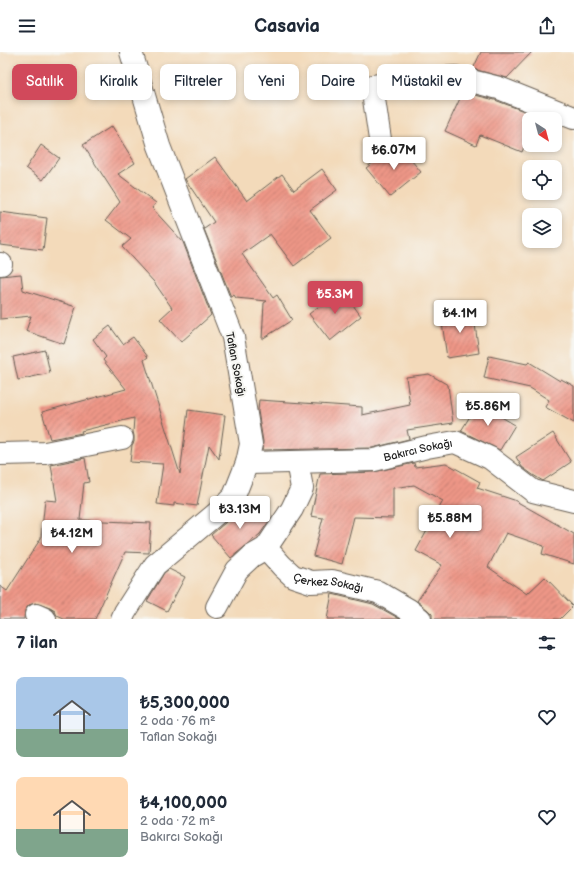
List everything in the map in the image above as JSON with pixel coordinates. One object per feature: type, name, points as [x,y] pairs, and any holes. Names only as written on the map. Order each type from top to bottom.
[{"type":"street","name":"Taflan Sokağı","points":[[122,619],[124,612],[155,565],[217,513],[234,496],[247,463],[251,444],[233,337],[159,146],[132,52]]},
{"type":"street","points":[[381,146],[372,86],[404,81],[456,77],[499,88],[574,118]]},
{"type":"street","points":[[0,454],[45,453],[122,438]]},
{"type":"street","name":"Bakırcı Sokağı","points":[[247,463],[374,460],[454,442],[490,458],[533,491],[574,501]]},
{"type":"street","points":[[217,607],[237,570],[252,556],[266,548],[292,509],[302,488],[298,462]]},
{"type":"street","name":"Çerkez Sokağı","points":[[266,548],[293,576],[311,582],[332,581],[378,592],[409,610],[420,619]]},
{"type":"building","points":[[481,52],[532,52],[507,78],[476,70],[475,64]]},
{"type":"building","points":[[476,95],[495,100],[526,112],[522,112],[522,152],[480,135],[476,145],[445,131],[459,100],[476,100]]},
{"type":"building","points":[[112,126],[135,163],[118,174],[156,203],[152,208],[183,242],[211,315],[181,342],[160,319],[172,308],[154,282],[122,247],[131,239],[106,220],[120,202],[83,145]]},
{"type":"building","points":[[397,143],[421,172],[390,197],[366,168],[379,158],[389,156],[393,147]]},
{"type":"building","points":[[41,145],[59,158],[43,180],[26,168]]},
{"type":"building","points":[[215,157],[247,201],[282,174],[294,190],[322,169],[337,190],[310,210],[331,238],[294,266],[270,234],[242,254],[273,298],[277,295],[292,320],[262,339],[264,303],[267,301],[236,298],[234,295],[231,297],[204,229],[214,222],[185,179]]},
{"type":"building","points":[[0,212],[47,218],[43,250],[0,245]]},
{"type":"building","points":[[21,274],[23,290],[76,307],[64,344],[26,331],[31,316],[0,319],[0,276]]},
{"type":"building","points":[[341,289],[361,316],[330,341],[309,314]]},
{"type":"building","points":[[473,310],[479,353],[447,358],[441,315]]},
{"type":"building","points":[[110,326],[123,344],[133,337],[148,357],[144,360],[180,474],[188,410],[225,415],[219,459],[209,445],[197,506],[174,503],[174,506],[157,504],[163,464],[130,462],[132,445],[134,442],[134,418],[81,431],[82,433],[50,439],[42,412],[126,389],[103,360],[106,357],[93,339]]},
{"type":"building","points":[[45,350],[50,373],[18,380],[13,357]]},
{"type":"building","points":[[489,356],[527,364],[529,362],[560,381],[561,379],[574,386],[574,423],[545,407],[549,400],[530,388],[484,378]]},
{"type":"building","points":[[429,374],[448,385],[453,423],[407,430],[409,439],[372,448],[262,450],[263,442],[258,411],[259,400],[362,407],[362,415],[410,405],[406,377]]},
{"type":"building","points":[[478,403],[515,425],[500,450],[461,431]]},
{"type":"building","points":[[553,433],[571,462],[543,481],[522,467],[516,457]]},
{"type":"building","points":[[85,458],[89,482],[84,483],[80,520],[151,523],[149,553],[125,552],[95,619],[64,619],[57,616],[55,611],[50,608],[35,603],[29,605],[25,610],[24,619],[0,619],[0,586],[7,591],[41,538],[45,500],[57,501],[51,465]]},
{"type":"building","points":[[414,463],[415,467],[446,463],[480,482],[477,488],[514,500],[574,534],[574,564],[542,554],[544,546],[506,533],[488,567],[527,594],[545,577],[573,606],[560,619],[432,619],[432,614],[417,601],[442,565],[416,551],[443,501],[414,485],[393,488],[393,518],[354,517],[342,564],[313,556],[323,518],[311,516],[320,474],[374,472]]},
{"type":"building","points":[[245,501],[269,521],[260,534],[231,558],[211,535],[226,522]]},
{"type":"building","points":[[169,569],[185,577],[167,611],[147,601],[164,573]]},
{"type":"building","points":[[332,594],[373,604],[400,619],[327,619]]}]
